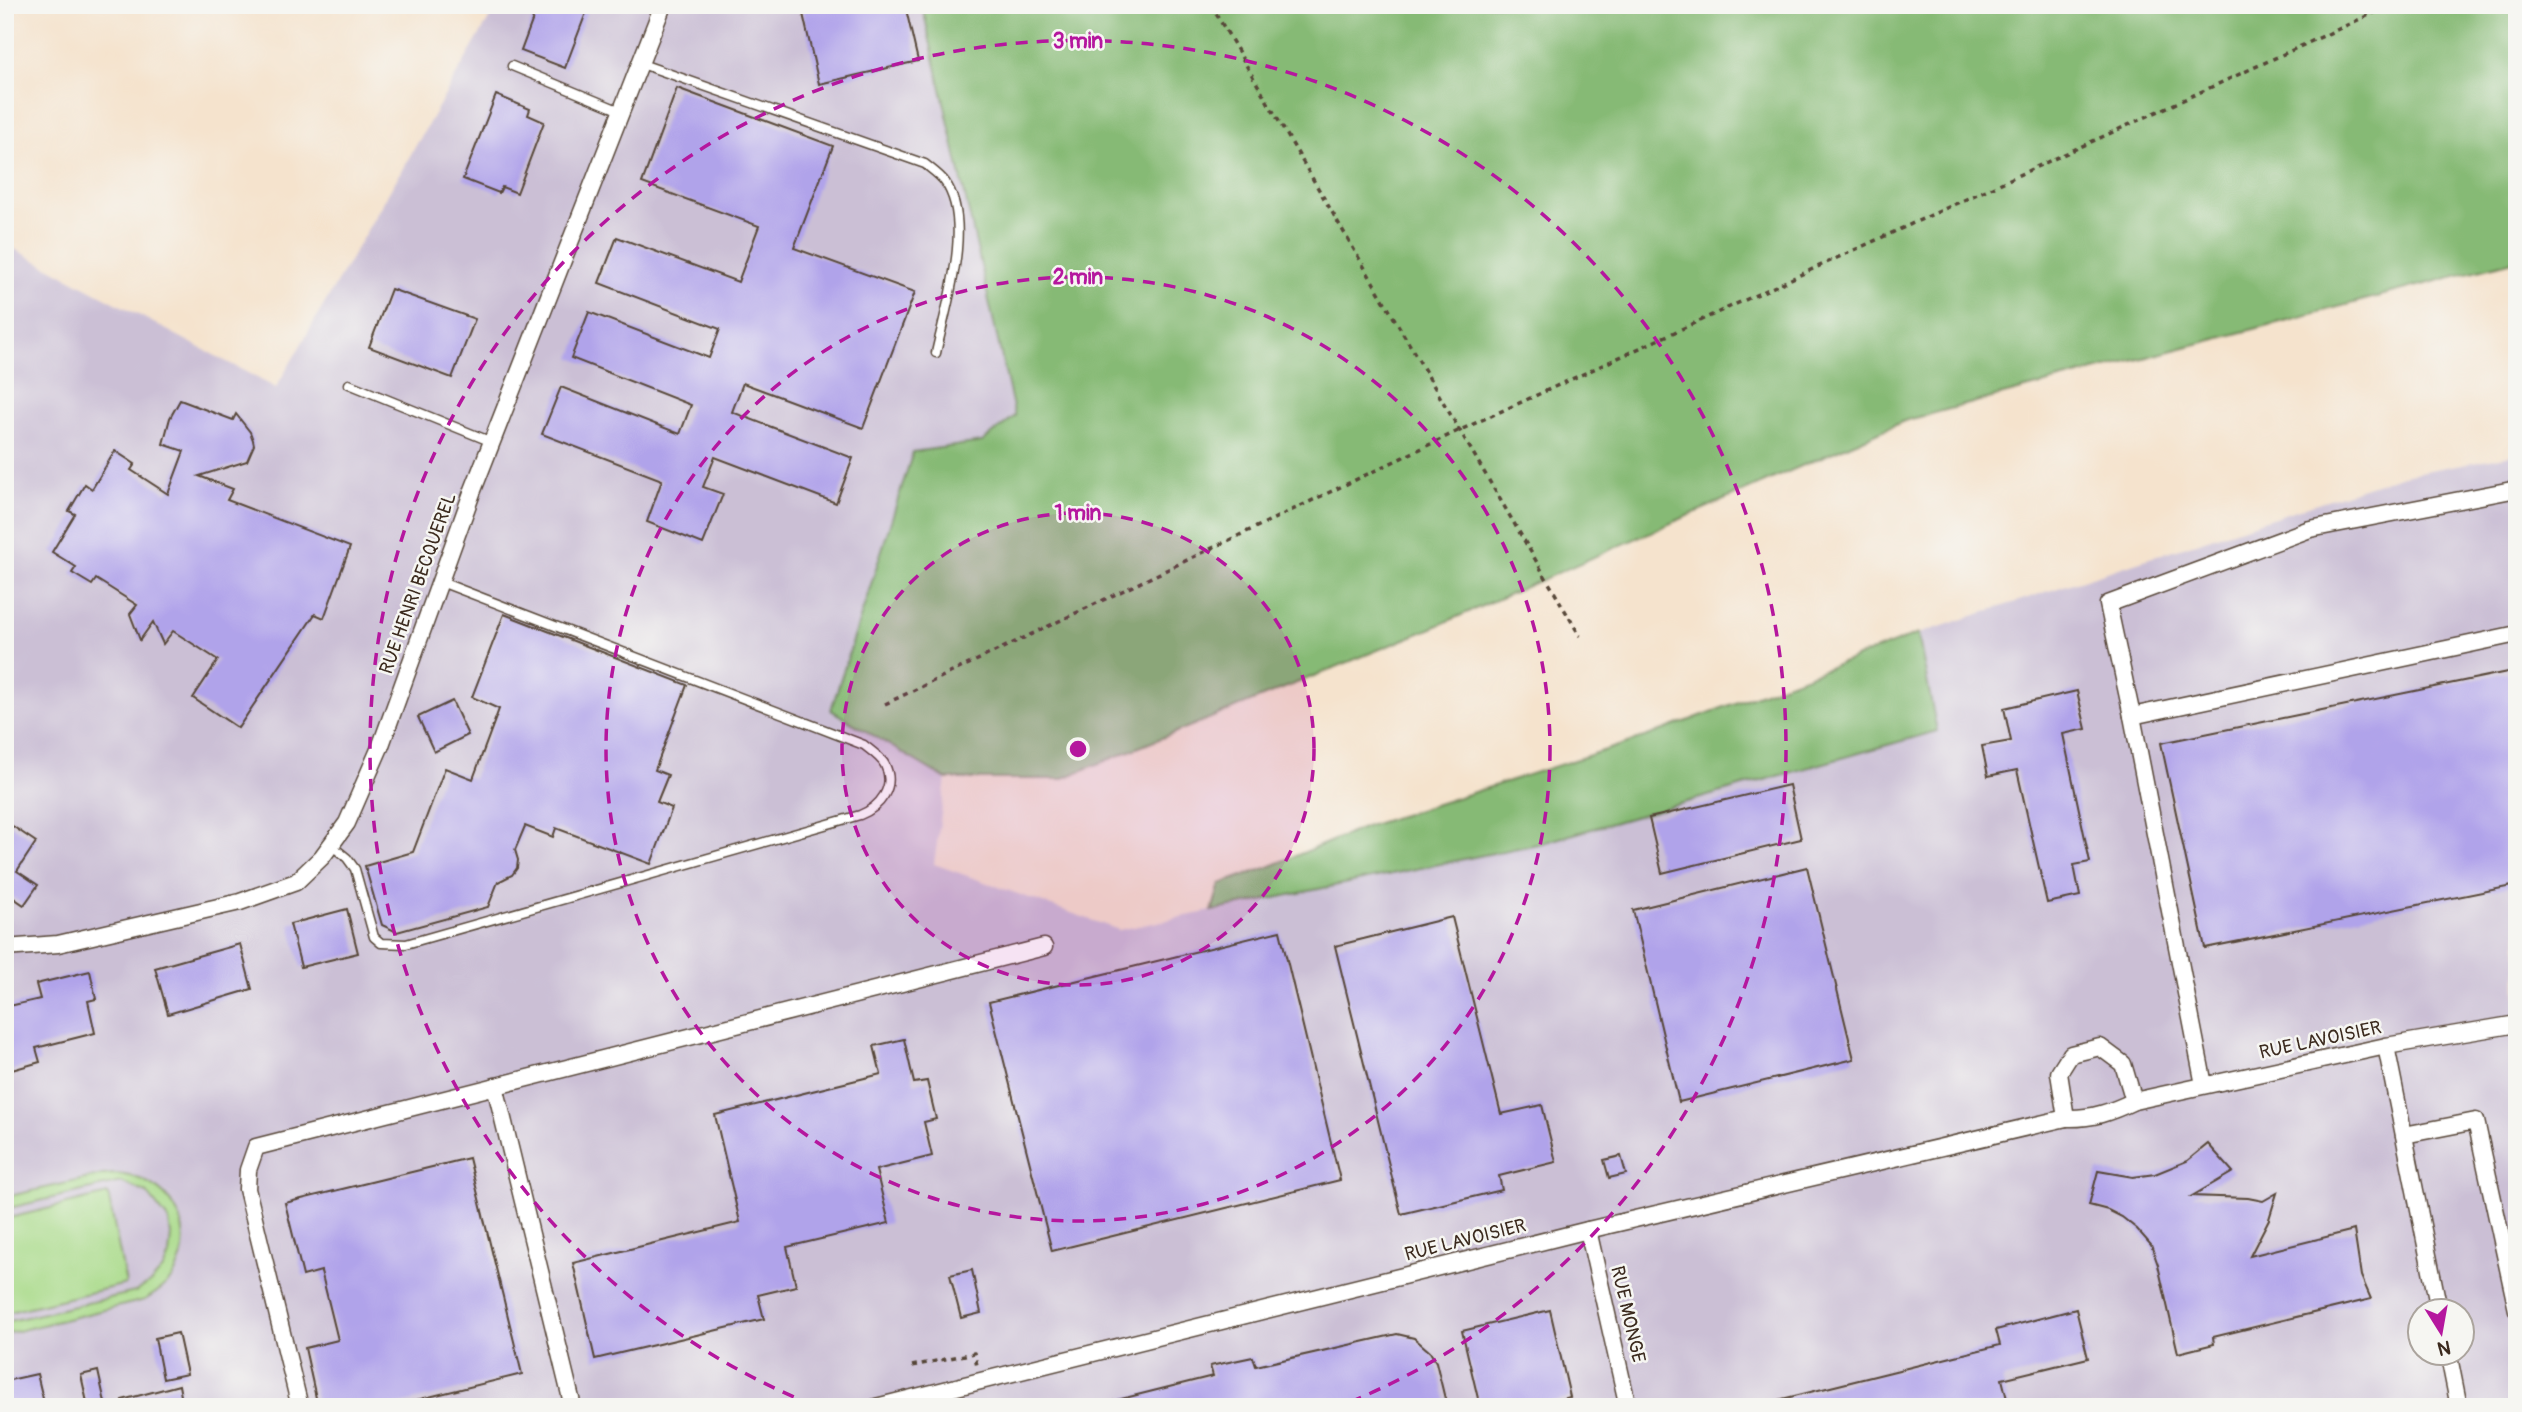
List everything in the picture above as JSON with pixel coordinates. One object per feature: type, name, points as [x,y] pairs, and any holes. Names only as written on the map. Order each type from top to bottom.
[{"type":"street","name":"RUE HENRI BECQUEREL","points":[[5,948],[58,944],[240,902],[296,882],[331,845],[347,823],[381,745],[492,442],[663,5]]},
{"type":"street","points":[[2204,1085],[2108,604],[2310,529],[2517,489]]},
{"type":"street","points":[[2132,716],[2517,634]]},
{"type":"street","points":[[300,1407],[247,1189],[248,1170],[256,1147],[1044,947]]},
{"type":"street","name":"RUE LAVOISIER","points":[[876,1407],[1588,1230],[2066,1118],[2085,1118],[2110,1112],[2134,1101],[2386,1046],[2517,1024]]},
{"type":"street","points":[[2386,1046],[2436,1296]]},
{"type":"street","points":[[2066,1118],[2059,1073],[2071,1054],[2100,1047],[2123,1064],[2134,1101]]},
{"type":"street","points":[[495,1086],[573,1407]]},
{"type":"street","points":[[2404,1135],[2476,1121],[2517,1310]]},
{"type":"street","name":"RUE MONGE","points":[[1588,1230],[1628,1407]]},
{"type":"street","points":[[2451,1366],[2459,1407]]},
{"type":"street","points":[[944,1390],[948,1407]]},
{"type":"lane","points":[[639,63],[925,164],[945,182],[957,211],[959,243],[936,353]]},
{"type":"lane","points":[[512,66],[623,112]]},
{"type":"lane","points":[[349,384],[492,442]]},
{"type":"lane","points":[[331,845],[355,869],[374,937],[382,943],[406,944],[860,815],[873,810],[884,797],[888,775],[884,762],[864,745],[441,582]]},
{"type":"path","points":[[1211,5],[1580,636]]},
{"type":"path","points":[[885,704],[1460,430],[2391,5]]},
{"type":"path","points":[[912,1366],[974,1353],[981,1381]]},
{"type":"shaded area","points":[[497,5],[922,5],[1015,417],[982,442],[913,452],[831,710],[946,779],[934,864],[1119,930],[1542,843],[1937,731],[1918,634],[2403,475],[2517,454],[2517,1407],[5,1407],[5,244],[276,388]]},
{"type":"green space","points":[[922,5],[2517,5],[2517,260],[1904,421],[1432,628],[1061,779],[946,779],[831,710],[913,452],[982,442],[1015,416]]},
{"type":"green space","points":[[1918,634],[1937,731],[1542,843],[1212,911],[1220,884],[1368,826],[1637,740]]},
{"type":"green space","points":[[115,1174],[134,1177],[150,1184],[164,1194],[174,1207],[181,1222],[184,1239],[174,1275],[165,1286],[145,1300],[5,1334],[5,1322],[135,1292],[151,1282],[163,1269],[169,1255],[169,1221],[147,1193],[121,1182],[5,1209],[5,1197]]},
{"type":"green space","points":[[108,1194],[126,1284],[5,1313],[5,1219]]},
{"type":"building","points":[[538,5],[589,5],[565,68],[521,51]]},
{"type":"building","points":[[801,5],[905,5],[918,61],[819,84]]},
{"type":"building","points":[[677,88],[833,146],[794,248],[915,292],[863,428],[743,383],[732,412],[853,458],[836,503],[715,457],[703,487],[723,494],[703,544],[647,522],[662,480],[542,434],[561,387],[680,434],[691,405],[571,358],[589,312],[709,358],[720,329],[599,283],[617,237],[738,282],[759,226],[642,183]]},
{"type":"building","points":[[496,95],[530,109],[528,115],[544,122],[517,193],[502,187],[499,193],[463,179]]},
{"type":"building","points":[[391,289],[475,319],[452,378],[369,347]]},
{"type":"building","points":[[180,400],[233,420],[236,414],[253,440],[254,445],[247,461],[199,476],[233,489],[227,500],[350,547],[324,618],[315,614],[238,728],[193,698],[218,660],[173,631],[163,644],[153,622],[140,640],[130,614],[137,605],[96,579],[92,585],[72,573],[76,567],[52,552],[75,514],[69,511],[85,484],[92,489],[115,451],[135,464],[131,470],[168,494],[184,451],[163,444],[170,418]]},
{"type":"building","points":[[504,614],[687,685],[655,770],[668,775],[657,802],[672,808],[651,864],[556,828],[553,837],[525,826],[515,850],[517,868],[512,875],[498,882],[488,907],[397,932],[382,925],[365,866],[413,852],[445,768],[473,779],[499,709],[472,697]]},
{"type":"building","points":[[2517,670],[2517,885],[2205,948],[2161,743]]},
{"type":"building","points":[[2077,691],[2086,729],[2063,734],[2090,862],[2074,865],[2080,896],[2047,903],[2017,770],[1988,776],[1982,746],[2011,741],[2004,708]]},
{"type":"building","points":[[452,701],[468,735],[434,752],[418,717]]},
{"type":"building","points":[[1789,785],[1801,839],[1662,873],[1649,818]]},
{"type":"building","points":[[5,821],[36,842],[17,871],[38,885],[24,905],[5,892]]},
{"type":"building","points":[[1807,867],[1854,1059],[1679,1102],[1633,910]]},
{"type":"building","points":[[347,909],[358,953],[301,967],[290,924]]},
{"type":"building","points":[[1452,917],[1501,1114],[1542,1105],[1556,1162],[1499,1176],[1502,1190],[1401,1214],[1335,946]]},
{"type":"building","points":[[1280,931],[1340,1180],[1052,1251],[989,1002]]},
{"type":"building","points":[[240,944],[252,989],[168,1014],[155,968]]},
{"type":"building","points":[[90,971],[96,999],[88,1001],[95,1033],[36,1048],[40,1062],[5,1072],[5,1007],[40,999],[36,984]]},
{"type":"building","points":[[904,1039],[914,1083],[927,1081],[936,1119],[924,1122],[932,1156],[876,1170],[889,1223],[787,1247],[796,1286],[758,1295],[764,1319],[595,1359],[573,1263],[740,1222],[715,1115],[881,1074],[874,1046]]},
{"type":"building","points":[[2208,1144],[2233,1172],[2192,1196],[2263,1201],[2277,1193],[2269,1219],[2250,1256],[2354,1230],[2361,1276],[2371,1299],[2213,1337],[2214,1344],[2178,1353],[2151,1245],[2122,1217],[2089,1205],[2098,1171],[2133,1177],[2155,1174],[2187,1161]]},
{"type":"building","points":[[1621,1156],[1626,1174],[1609,1178],[1604,1160]]},
{"type":"building","points":[[469,1158],[522,1374],[388,1407],[318,1407],[305,1348],[338,1340],[321,1271],[303,1276],[285,1203]]},
{"type":"building","points":[[972,1270],[981,1313],[961,1318],[950,1275]]},
{"type":"building","points":[[2076,1309],[2088,1358],[2002,1379],[2009,1407],[1775,1407],[1774,1401],[2000,1345],[1996,1330]]},
{"type":"building","points":[[1550,1310],[1570,1397],[1532,1407],[1480,1407],[1462,1331]]},
{"type":"building","points":[[178,1333],[187,1374],[163,1379],[155,1338]]},
{"type":"building","points":[[1397,1334],[1414,1338],[1430,1352],[1436,1362],[1447,1407],[1114,1407],[1113,1401],[1213,1376],[1210,1366],[1253,1357],[1256,1366]]},
{"type":"building","points":[[98,1371],[106,1407],[88,1407],[81,1375]]},
{"type":"building","points":[[37,1374],[45,1407],[5,1407],[5,1381]]},
{"type":"building","points":[[179,1385],[183,1407],[123,1407],[122,1400]]}]
